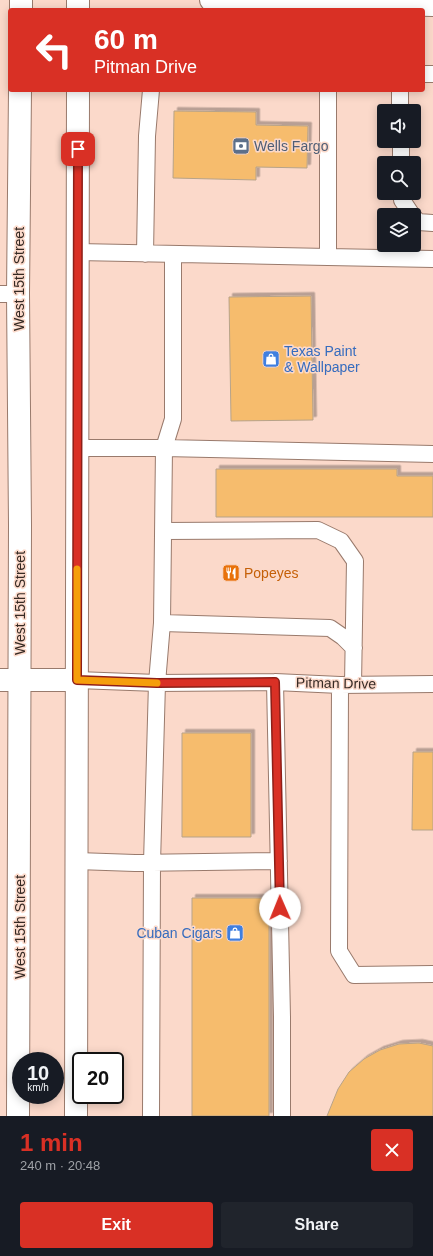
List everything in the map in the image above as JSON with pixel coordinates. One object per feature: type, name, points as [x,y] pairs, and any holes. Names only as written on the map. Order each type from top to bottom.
[{"type":"main road","points":[[211,0],[328,6],[433,4]]},
{"type":"main road","name":"West 15th Street","points":[[18,1116],[10,680],[9,294],[20,92]]},
{"type":"main road","points":[[76,1116],[78,92]]},
{"type":"main road","name":"Pitman Drive","points":[[10,680],[77,680]]},
{"type":"lane","points":[[145,254],[147,136],[151,92]]},
{"type":"lane","points":[[328,92],[328,257]]},
{"type":"lane","points":[[400,92],[400,104]]},
{"type":"lane","points":[[421,222],[433,223]]},
{"type":"lane","points":[[77,252],[433,259]]},
{"type":"lane","points":[[152,1116],[152,863],[157,683],[162,623],[164,448],[173,419],[173,254]]},
{"type":"lane","points":[[77,448],[164,448],[433,454]]},
{"type":"lane","points":[[163,531],[318,530],[341,541],[355,561],[354,648],[347,685],[339,951],[354,975],[433,974]]},
{"type":"lane","points":[[162,623],[330,628],[343,637],[354,648]]},
{"type":"lane","name":"Pitman Drive","points":[[77,680],[157,683],[275,682],[347,685],[433,684]]},
{"type":"lane","points":[[275,682],[282,1116]]},
{"type":"lane","points":[[77,861],[152,863],[279,861]]},
{"type":"building","name":"Wells Fargo","points":[[174,111],[256,112],[256,125],[308,126],[307,168],[256,167],[256,180],[173,178]]},
{"type":"building","name":"Texas Paint & Wallpaper","points":[[311,296],[313,420],[231,421],[229,297]]},
{"type":"building","points":[[216,469],[397,469],[397,476],[433,476],[433,517],[216,517]]},
{"type":"building","points":[[182,733],[251,733],[251,837],[182,837]]},
{"type":"building","points":[[413,752],[433,752],[433,830],[412,830]]},
{"type":"building","points":[[192,898],[269,898],[269,1116],[192,1116]]},
{"type":"building","points":[[419,1043],[433,1046],[433,1116],[327,1116],[338,1089],[349,1072],[364,1059],[380,1050],[399,1044]]},
{"type":"slow traffic","points":[[77,569],[77,680],[157,683]]},
{"type":"place","name":"Wells Fargo","points":[[241,146]]},
{"type":"place","name":"Texas Paint & Wallpaper","points":[[271,359]]},
{"type":"place","name":"Popeyes","points":[[231,573]]},
{"type":"place","name":"Cuban Cigars","points":[[235,933]]},
{"type":"route","points":[[78,149],[77,680],[157,683],[275,682],[280,908]]}]
